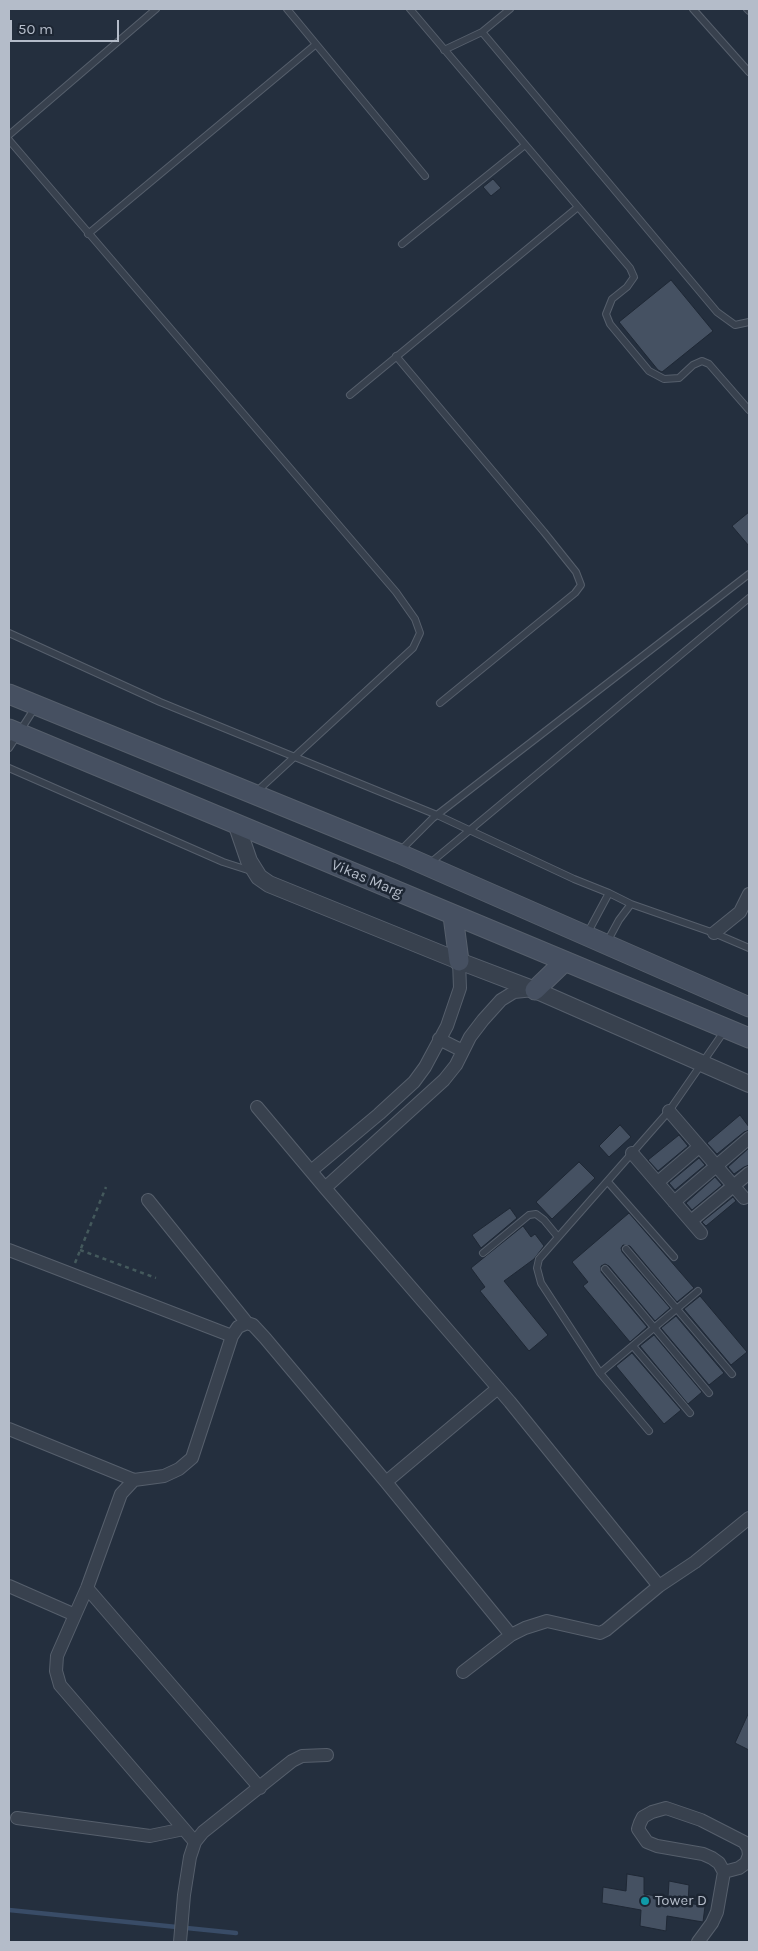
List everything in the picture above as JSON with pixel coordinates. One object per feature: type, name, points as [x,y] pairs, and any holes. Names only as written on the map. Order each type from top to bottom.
[{"type":"main road","points":[[9,694],[427,865],[749,1007]]},
{"type":"main road","name":"Vikas Marg","points":[[12,737],[236,823],[453,916],[749,1038]]},
{"type":"main road","points":[[453,916],[459,961]]},
{"type":"main road","points":[[535,990],[564,962]]},
{"type":"street","points":[[236,823],[249,861],[259,877],[269,884],[535,990],[749,1084]]},
{"type":"street","points":[[714,933],[740,912],[749,894]]},
{"type":"street","points":[[311,1171],[379,1114],[414,1082],[425,1067],[447,1026],[460,988],[459,961]]},
{"type":"street","points":[[324,1188],[444,1080],[456,1065],[470,1037],[501,1000],[514,992],[535,990]]},
{"type":"street","points":[[439,1039],[463,1051]]},
{"type":"street","points":[[257,1107],[324,1188],[498,1388],[659,1586]]},
{"type":"street","points":[[669,1111],[744,1198]]},
{"type":"street","points":[[674,1202],[749,1138]]},
{"type":"street","points":[[658,1182],[699,1147]]},
{"type":"street","points":[[632,1153],[701,1233]]},
{"type":"street","points":[[691,1221],[749,1173]]},
{"type":"street","points":[[148,1200],[246,1323],[253,1325],[265,1338],[511,1635]]},
{"type":"street","points":[[9,1250],[232,1336]]},
{"type":"street","points":[[9,1429],[134,1480],[164,1476],[179,1469],[192,1458],[232,1336],[238,1327],[246,1323]]},
{"type":"street","points":[[386,1482],[498,1388]]},
{"type":"street","points":[[134,1480],[121,1494],[87,1588],[57,1656],[56,1671],[60,1685],[195,1842]]},
{"type":"street","points":[[463,1672],[511,1635],[547,1621],[600,1633],[614,1624],[659,1586],[695,1562],[749,1518]]},
{"type":"street","points":[[9,1586],[75,1615]]},
{"type":"street","points":[[87,1588],[260,1788]]},
{"type":"street","points":[[180,1938],[190,1857],[195,1842],[203,1832],[292,1761],[302,1756],[327,1755]]},
{"type":"street","points":[[698,1942],[712,1923],[717,1912],[724,1872],[719,1863],[703,1854],[657,1846],[647,1842],[638,1829],[643,1818],[652,1812],[666,1808],[701,1820],[744,1842],[748,1848],[749,1855],[746,1863],[739,1868],[724,1872]]},
{"type":"street","points":[[17,1818],[150,1836],[184,1829]]},
{"type":"lane","points":[[9,135],[156,9]]},
{"type":"lane","points":[[287,9],[425,176]]},
{"type":"lane","points":[[410,9],[630,268],[634,277],[627,287],[612,298],[606,314],[610,324],[649,370],[664,379],[679,378],[693,364],[702,361],[709,364],[749,410]]},
{"type":"lane","points":[[444,50],[482,32],[510,9]]},
{"type":"lane","points":[[692,9],[749,72]]},
{"type":"lane","points":[[482,32],[717,312],[735,325],[749,322]]},
{"type":"lane","points":[[88,234],[316,44]]},
{"type":"lane","points":[[9,140],[396,592],[415,619],[420,633],[413,648],[254,794]]},
{"type":"lane","points":[[402,244],[525,145]]},
{"type":"lane","points":[[350,395],[578,207]]},
{"type":"lane","points":[[396,356],[550,538],[576,572],[581,584],[576,593],[440,703]]},
{"type":"lane","points":[[398,853],[438,815],[749,574]]},
{"type":"lane","points":[[427,865],[749,598]]},
{"type":"lane","points":[[9,633],[160,702],[438,815],[631,904],[714,933],[749,948]]},
{"type":"lane","points":[[12,737],[37,705]]},
{"type":"lane","points":[[9,768],[223,862],[257,873]]},
{"type":"lane","points":[[586,936],[609,893]]},
{"type":"lane","points":[[606,945],[619,920],[631,904]]},
{"type":"lane","points":[[649,1431],[600,1373],[541,1283],[537,1268],[539,1259],[669,1111],[726,1028]]},
{"type":"lane","points":[[608,1182],[674,1257]]},
{"type":"lane","points":[[483,1253],[529,1215],[536,1214],[544,1220],[558,1237]]},
{"type":"lane","points":[[626,1249],[732,1374]]},
{"type":"lane","points":[[605,1268],[709,1393]]},
{"type":"lane","points":[[600,1373],[698,1291]]},
{"type":"lane","points":[[633,1346],[690,1413]]},
{"type":"path","points":[[71,1274],[106,1187]]},
{"type":"path","points":[[80,1250],[156,1278]]},
{"type":"building","points":[[493,179],[501,188],[491,196],[483,187]]},
{"type":"building","points":[[671,280],[713,331],[662,372],[658,370],[619,322]]},
{"type":"building","points":[[749,512],[749,546],[732,526]]},
{"type":"building","points":[[740,1115],[749,1127],[749,1130],[717,1154],[707,1143]]},
{"type":"building","points":[[620,1125],[631,1137],[609,1157],[599,1146]]},
{"type":"building","points":[[679,1135],[688,1146],[658,1171],[648,1160]]},
{"type":"building","points":[[749,1148],[749,1165],[734,1174],[728,1167]]},
{"type":"building","points":[[699,1158],[705,1165],[675,1190],[669,1183]]},
{"type":"building","points":[[579,1162],[595,1178],[552,1219],[536,1202]]},
{"type":"building","points":[[715,1177],[722,1185],[692,1210],[686,1203]]},
{"type":"building","points":[[733,1197],[736,1201],[706,1226],[702,1222]]},
{"type":"building","points":[[510,1208],[517,1218],[481,1248],[472,1235]]},
{"type":"building","points":[[629,1213],[694,1288],[677,1302],[630,1246],[623,1245],[621,1248],[622,1252],[670,1308],[655,1321],[609,1266],[605,1264],[601,1266],[601,1272],[647,1327],[630,1342],[583,1286],[588,1282],[572,1262]]},
{"type":"building","points":[[523,1226],[531,1237],[535,1234],[544,1246],[534,1259],[504,1281],[548,1335],[529,1351],[480,1291],[485,1287],[471,1268]]},
{"type":"building","points":[[700,1296],[747,1352],[731,1365],[684,1309]]},
{"type":"building","points":[[676,1316],[724,1373],[709,1385],[661,1328]]},
{"type":"building","points":[[654,1335],[702,1392],[688,1404],[640,1346]]},
{"type":"building","points":[[632,1353],[681,1410],[664,1424],[616,1366]]},
{"type":"building","points":[[749,1712],[749,1750],[735,1743]]},
{"type":"building","name":"Tower D","points":[[627,1874],[644,1877],[644,1894],[668,1898],[669,1881],[689,1885],[688,1903],[705,1906],[703,1922],[667,1916],[666,1931],[640,1926],[641,1910],[602,1903],[603,1887],[626,1891]]},
{"type":"waterway","points":[[9,1910],[236,1933]]},
{"type":"place","name":"Tower D","points":[[645,1901]]}]
